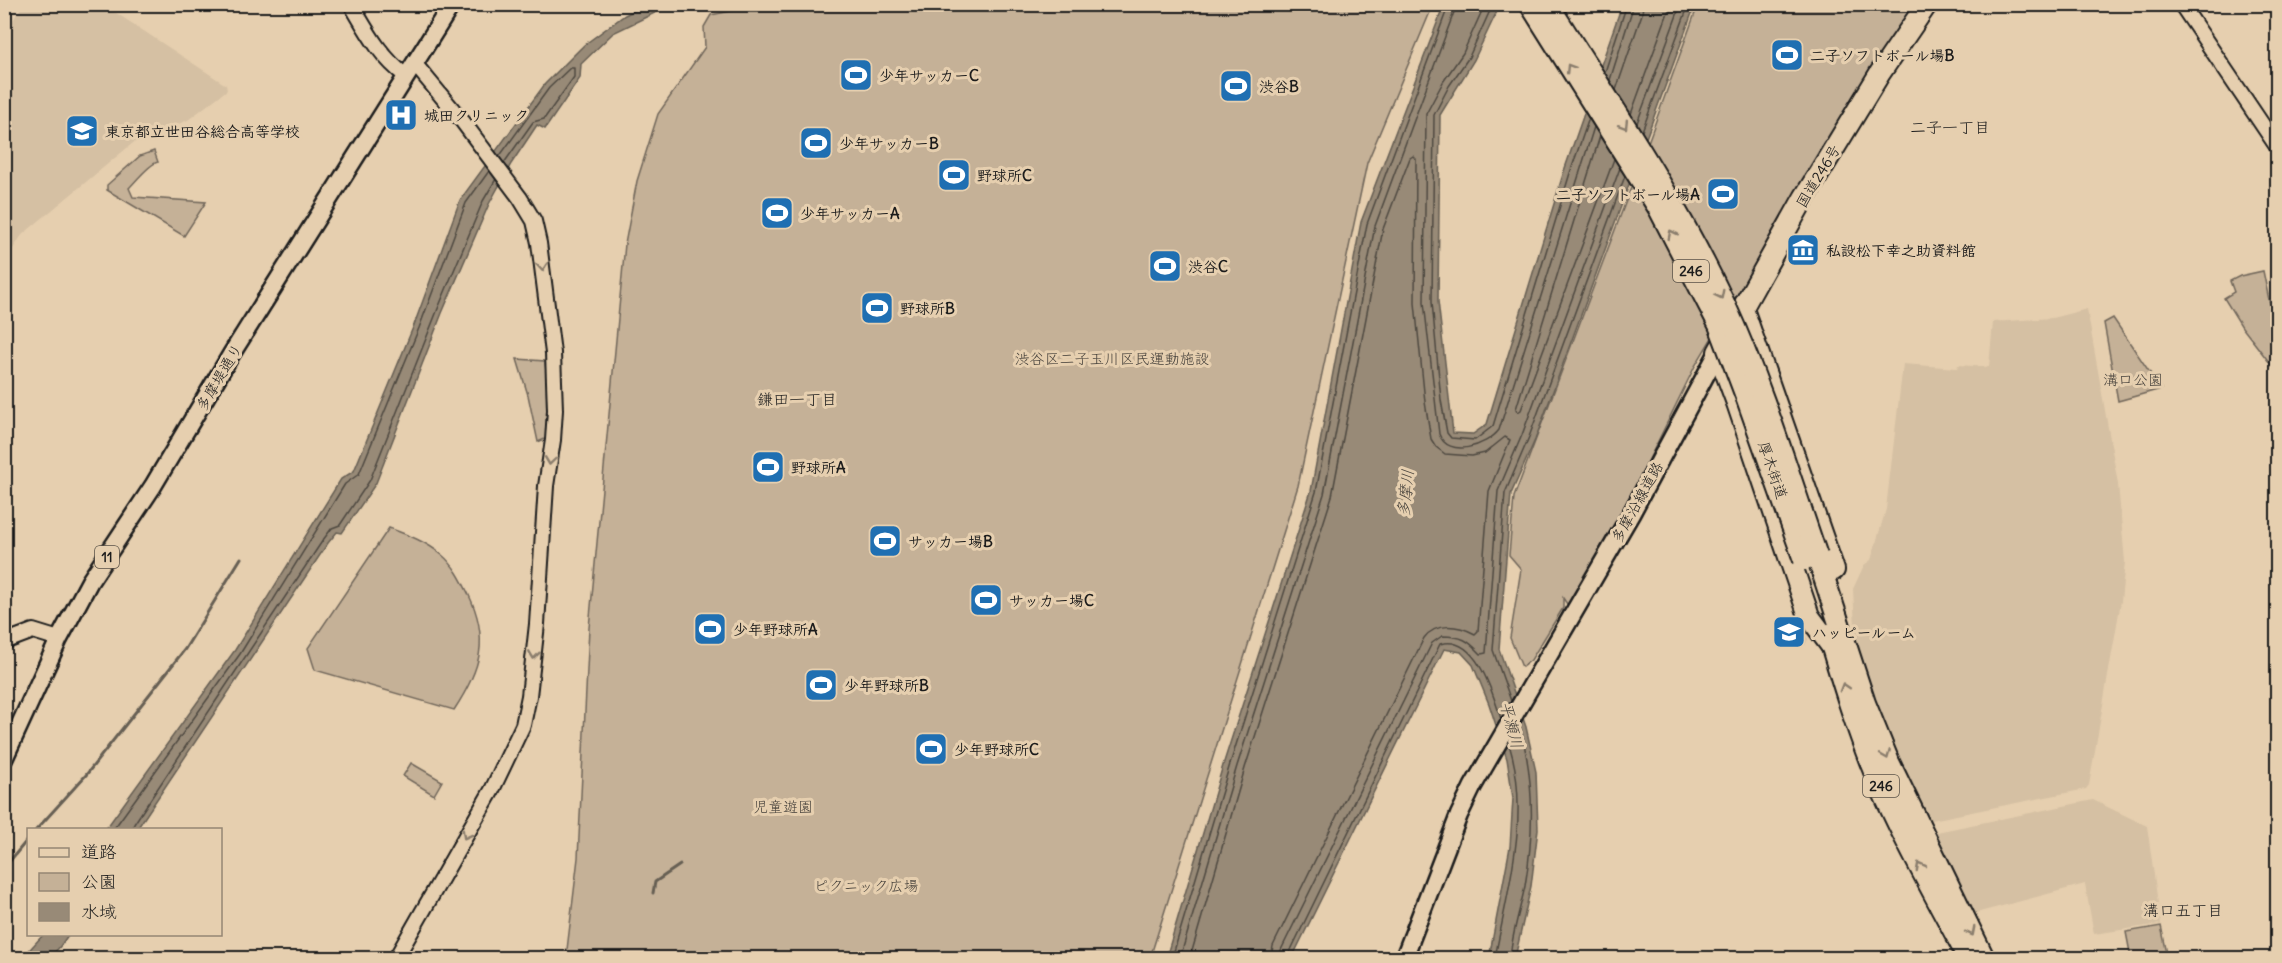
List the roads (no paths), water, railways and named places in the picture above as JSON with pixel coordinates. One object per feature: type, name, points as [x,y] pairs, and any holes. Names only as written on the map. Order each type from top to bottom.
[{"type":"highway","name":"厚木街道","points":[[1530,4],[1659,208],[1719,325],[1811,558]]},
{"type":"highway","name":"厚木街道","points":[[1548,4],[1671,198],[1725,305],[1759,389],[1839,644],[1889,762],[1984,958]]},
{"type":"highway","name":"国道246号","points":[[1718,352],[1804,198],[1880,73],[1927,4]]},
{"type":"highway","name":"246","points":[[1743,309],[1832,561],[1844,603],[1839,644]]},
{"type":"highway","name":"246","points":[[1718,352],[1809,616],[1839,644]]},
{"type":"highway","name":"厚木街道","points":[[1839,644],[1850,706],[1874,772],[1968,958]]},
{"type":"main road","name":"多摩堤通り","points":[[4,759],[59,639],[90,581],[170,458],[226,364],[452,4]]},
{"type":"main road","name":"多摩沿線道路","points":[[1404,958],[1463,805],[1631,514],[1718,352]]},
{"type":"street","points":[[351,4],[378,50],[392,66],[410,70],[479,144],[528,211],[536,227],[539,243],[553,353],[555,410],[553,440],[546,486],[537,624],[529,696],[523,725],[492,790],[396,958]]},
{"type":"street","points":[[2181,4],[2277,148]]},
{"type":"street","points":[[4,642],[33,631],[59,639]]},
{"type":"water","points":[[645,5],[671,5],[613,33],[581,64],[580,78],[545,129],[537,125],[511,164],[489,204],[442,313],[376,483],[342,533],[337,532],[328,543],[138,828],[106,828],[235,650],[341,479],[354,471],[414,325],[460,200],[545,84],[584,45],[625,15]]},
{"type":"water","points":[[1444,5],[1500,5],[1474,60],[1440,115],[1438,301],[1453,433],[1473,434],[1487,424],[1564,171],[1622,5],[1695,5],[1535,440],[1511,494],[1499,649],[1526,727],[1536,772],[1538,829],[1531,886],[1515,958],[1489,958],[1510,847],[1513,798],[1507,759],[1473,665],[1461,652],[1444,649],[1292,958],[1166,958],[1224,762],[1311,491],[1361,222]]},
{"type":"water","points":[[42,936],[67,936],[50,956],[22,958]]},
{"type":"waterway","points":[[38,828],[86,775],[185,649],[241,558]]},
{"type":"waterway","points":[[4,868],[27,840]]},
{"type":"waterway","points":[[653,893],[655,882],[680,865]]},
{"type":"place","name":"二子ソフトボール場B","points":[[1787,55]]},
{"type":"place","name":"少年サッカーC","points":[[856,75]]},
{"type":"place","name":"渋谷B","points":[[1236,86]]},
{"type":"place","name":"城田クリニック","points":[[401,115]]},
{"type":"place","name":"東京都立世田谷総合高等学校","points":[[82,131]]},
{"type":"place","name":"少年サッカーB","points":[[816,143]]},
{"type":"place","name":"野球所C","points":[[954,175]]},
{"type":"place","name":"二子ソフトボール場A","points":[[1723,194]]},
{"type":"place","name":"少年サッカーA","points":[[777,213]]},
{"type":"place","name":"私設松下幸之助資料館","points":[[1803,250]]},
{"type":"place","name":"渋谷C","points":[[1165,266]]},
{"type":"place","name":"野球所B","points":[[877,308]]},
{"type":"place","name":"野球所A","points":[[768,467]]},
{"type":"place","name":"サッカー場B","points":[[885,541]]},
{"type":"place","name":"サッカー場C","points":[[986,600]]},
{"type":"place","name":"少年野球所A","points":[[710,629]]},
{"type":"place","name":"ハッピールーム","points":[[1789,632]]},
{"type":"place","name":"少年野球所B","points":[[821,685]]},
{"type":"place","name":"少年野球所C","points":[[931,749]]},
{"type":"district","name":"二子一丁目","points":[[1950,127]]},
{"type":"district","name":"鎌田一丁目","points":[[797,399]]},
{"type":"district","name":"溝口五丁目","points":[[2183,910]]},
{"type":"park label","name":"渋谷区二子玉川区民運動施設","points":[[1112,358]]},
{"type":"park label","name":"溝口公園","points":[[2133,379]]},
{"type":"park label","name":"児童遊園","points":[[783,806]]},
{"type":"park label","name":"ピクニック広場","points":[[866,885]]},
{"type":"water label","name":"多摩川","points":[[1405,493]]},
{"type":"water label","name":"平瀬川","points":[[1512,725]]}]
